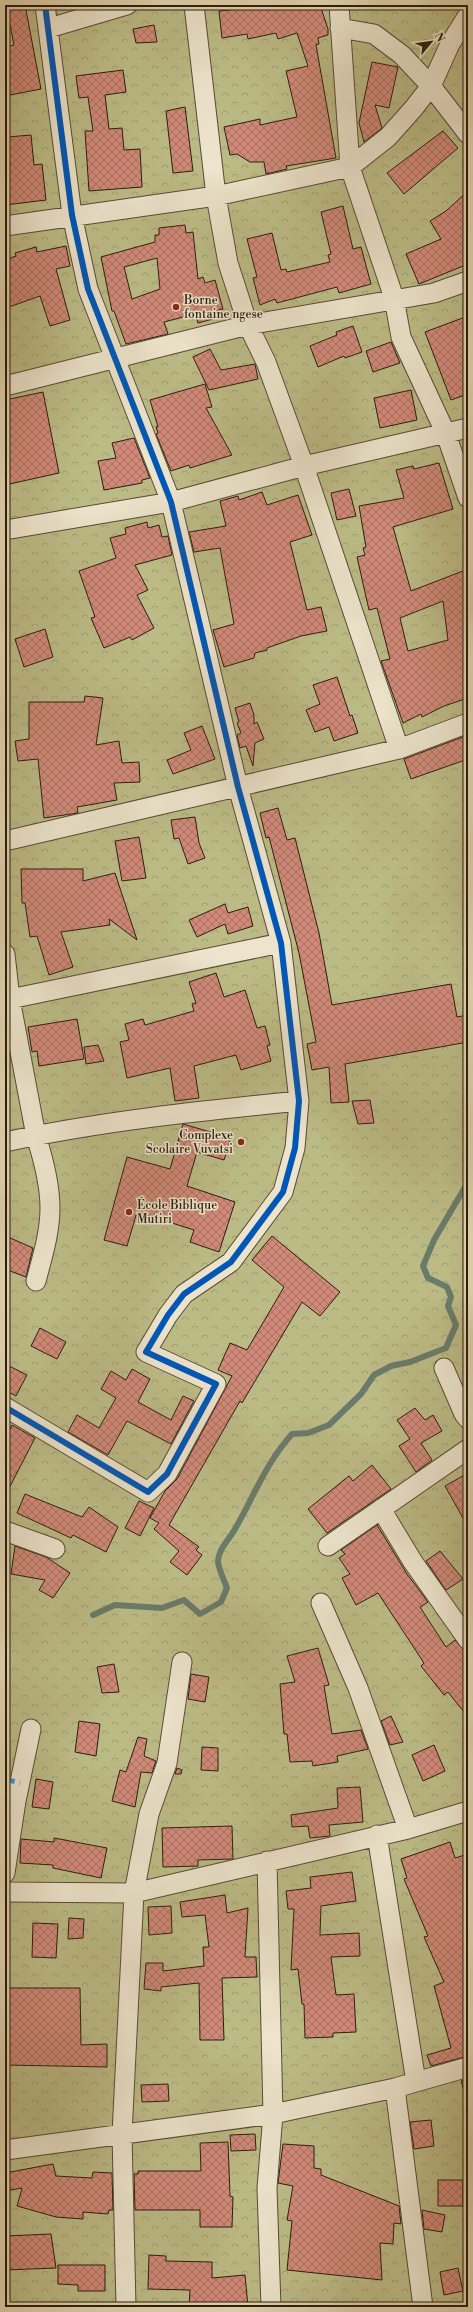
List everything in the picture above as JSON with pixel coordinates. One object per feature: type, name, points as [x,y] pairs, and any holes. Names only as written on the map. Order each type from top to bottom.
[{"type":"street","points":[[5,1407],[148,1492],[167,1474],[216,1384],[146,1352],[168,1315],[184,1294],[231,1262],[283,1192],[294,1148],[299,1101],[281,943],[238,787],[171,502],[88,289],[72,215],[45,5]]},
{"type":"street","points":[[49,28],[127,5]]},
{"type":"street","points":[[194,5],[216,196],[228,263],[248,325],[266,362],[304,466],[399,749]]},
{"type":"street","points":[[339,5],[350,167],[394,298],[401,337],[446,434],[468,498]]},
{"type":"street","points":[[5,226],[72,215],[216,196],[350,167],[388,137],[431,86],[450,44],[468,15]]},
{"type":"street","points":[[340,28],[374,34],[402,55],[431,86],[468,134]]},
{"type":"street","points":[[5,386],[248,325],[434,292],[468,281]]},
{"type":"street","points":[[5,530],[171,502],[304,466],[468,428]]},
{"type":"street","points":[[5,841],[399,749],[468,723]]},
{"type":"street","points":[[7,999],[281,943]]},
{"type":"street","points":[[5,954],[7,999],[36,1136],[43,1156],[50,1208],[45,1248],[36,1281]]},
{"type":"street","points":[[5,1142],[169,1114],[299,1101]]},
{"type":"street","points":[[444,1368],[464,1414],[468,1419]]},
{"type":"street","points":[[328,1546],[468,1449]]},
{"type":"street","points":[[381,1509],[413,1562],[468,1640]]},
{"type":"street","points":[[5,1531],[55,1549]]},
{"type":"street","points":[[322,1603],[358,1688],[408,1828]]},
{"type":"street","points":[[126,2307],[122,2134],[134,1893],[149,1814],[167,1763],[182,1662]]},
{"type":"street","points":[[5,1873],[16,1801],[31,1729]]},
{"type":"street","points":[[5,1892],[134,1893],[408,1828],[468,1811]]},
{"type":"street","points":[[377,1835],[416,2082]]},
{"type":"street","points":[[267,1861],[272,2114],[267,2188],[271,2307]]},
{"type":"street","points":[[5,2150],[272,2114],[395,2088],[468,2066]]},
{"type":"street","points":[[395,2088],[423,2307]]},
{"type":"green space","points":[[5,5],[468,5],[468,2307],[5,2307]]},
{"type":"building","points":[[6,5],[25,5],[41,89],[5,96],[5,47],[14,45]]},
{"type":"building","points":[[238,5],[320,5],[328,29],[328,35],[318,38],[319,44],[316,45],[336,158],[286,166],[287,169],[266,174],[264,162],[250,162],[237,154],[230,155],[224,127],[260,119],[260,125],[297,117],[286,71],[308,66],[297,33],[278,39],[276,33],[248,39],[247,34],[222,38],[219,11],[239,9]]},
{"type":"building","points":[[154,25],[157,42],[136,43],[133,29]]},
{"type":"building","points":[[372,62],[398,67],[389,108],[375,105],[382,128],[364,142],[359,123]]},
{"type":"building","points":[[123,70],[126,92],[105,95],[109,129],[122,128],[124,150],[140,149],[142,187],[89,191],[85,131],[93,131],[88,97],[79,98],[76,76]]},
{"type":"building","points":[[185,107],[193,171],[173,173],[166,111]]},
{"type":"building","points":[[443,131],[458,148],[404,194],[387,173]]},
{"type":"building","points":[[31,135],[34,165],[42,164],[46,200],[5,205],[5,168],[10,167],[7,137]]},
{"type":"building","points":[[468,191],[468,264],[419,284],[406,254],[441,239],[430,221],[446,211]]},
{"type":"building","points":[[343,206],[353,249],[361,247],[371,284],[339,293],[337,287],[277,303],[275,299],[260,305],[253,278],[257,277],[247,239],[272,233],[281,270],[286,269],[287,272],[330,262],[328,255],[331,254],[321,212]]},
{"type":"building","points":[[185,225],[186,233],[193,232],[198,279],[203,277],[205,283],[215,280],[223,309],[211,312],[213,319],[198,323],[195,314],[164,322],[168,334],[126,344],[114,311],[112,311],[101,257],[155,242],[155,235],[159,235],[159,228]],"holes":[[[157,258],[160,289],[132,299],[124,267]]]},
{"type":"building","points":[[66,246],[70,266],[56,269],[70,320],[50,326],[40,296],[9,307],[5,295],[5,260],[16,256],[15,253],[36,247],[37,252]]},
{"type":"building","points":[[468,316],[468,394],[451,400],[425,332]]},
{"type":"building","points":[[353,326],[362,352],[345,358],[344,356],[318,367],[310,346],[337,335],[336,332]]},
{"type":"building","points":[[391,342],[400,363],[373,372],[366,351]]},
{"type":"building","points":[[210,349],[221,370],[255,364],[258,379],[209,390],[193,357]]},
{"type":"building","points":[[205,384],[212,407],[206,408],[232,455],[190,468],[189,465],[171,471],[156,434],[158,433],[156,427],[158,427],[150,400]]},
{"type":"building","points":[[411,390],[417,420],[380,428],[374,398]]},
{"type":"building","points":[[43,392],[59,473],[5,485],[5,400]]},
{"type":"building","points":[[134,438],[150,478],[142,480],[142,483],[104,490],[98,461],[116,458],[112,443]]},
{"type":"building","points":[[439,463],[453,509],[393,527],[411,591],[468,569],[468,698],[444,706],[422,717],[421,714],[403,723],[381,661],[390,659],[377,608],[369,610],[357,557],[365,555],[363,548],[366,547],[359,506],[404,498],[396,470],[413,466],[414,469]],"holes":[[[443,601],[448,640],[408,651],[400,618]]]},
{"type":"building","points":[[349,489],[356,516],[337,520],[331,493]]},
{"type":"building","points":[[262,492],[267,505],[298,495],[312,535],[290,542],[307,610],[321,607],[327,631],[301,636],[267,648],[267,650],[255,653],[254,658],[224,667],[213,630],[234,624],[220,548],[194,552],[189,532],[226,526],[220,501],[238,496],[239,500]]},
{"type":"building","points":[[147,522],[148,528],[159,525],[162,537],[168,536],[172,555],[135,565],[148,590],[137,595],[154,628],[132,640],[130,637],[104,648],[91,618],[95,617],[79,571],[116,558],[110,538],[126,534],[125,528]]},
{"type":"building","points":[[45,629],[53,657],[24,667],[15,639]]},
{"type":"building","points":[[337,677],[350,716],[352,715],[358,733],[334,741],[329,727],[315,732],[306,710],[320,704],[313,685]]},
{"type":"building","points":[[85,696],[103,698],[96,745],[119,741],[122,763],[139,762],[140,782],[114,783],[117,800],[77,807],[78,813],[44,818],[38,759],[18,761],[15,741],[29,739],[29,702],[84,702]]},
{"type":"building","points":[[250,703],[254,715],[254,724],[257,722],[264,739],[255,743],[253,766],[246,746],[240,748],[237,735],[241,733],[237,723],[239,722],[235,708]]},
{"type":"building","points":[[202,726],[215,759],[173,774],[167,760],[191,750],[184,733]]},
{"type":"building","points":[[468,735],[468,759],[411,779],[404,759]]},
{"type":"building","points":[[278,808],[287,840],[295,838],[319,933],[332,1005],[451,984],[457,1017],[468,1015],[468,1042],[345,1064],[349,1102],[331,1103],[329,1067],[312,1070],[307,1044],[316,1042],[299,953],[269,837],[266,838],[260,813]]},
{"type":"building","points":[[195,817],[199,843],[205,858],[188,864],[179,838],[174,839],[171,820]]},
{"type":"building","points":[[139,837],[146,878],[122,881],[115,841]]},
{"type":"building","points":[[21,869],[83,869],[83,881],[115,873],[137,940],[109,919],[110,925],[61,932],[73,967],[49,975],[37,936],[30,937],[25,903],[22,903]]},
{"type":"building","points":[[225,904],[228,913],[248,907],[253,926],[228,934],[225,924],[197,937],[189,920]]},
{"type":"building","points":[[216,973],[224,997],[245,990],[257,1028],[265,1026],[270,1045],[267,1046],[271,1061],[241,1070],[236,1055],[194,1066],[199,1098],[175,1101],[170,1068],[127,1078],[120,1042],[129,1040],[125,1024],[143,1019],[145,1025],[194,1011],[192,1004],[196,1003],[189,982]]},
{"type":"building","points":[[77,1019],[84,1059],[39,1066],[37,1051],[32,1052],[28,1027]]},
{"type":"building","points":[[98,1045],[104,1061],[86,1064],[84,1047]]},
{"type":"building","points":[[370,1100],[374,1123],[358,1124],[352,1101]]},
{"type":"building","points":[[183,1124],[231,1138],[224,1160],[197,1152],[187,1186],[235,1202],[219,1252],[190,1242],[194,1230],[137,1212],[127,1246],[104,1240],[127,1157],[170,1169]]},
{"type":"building","points":[[272,1236],[340,1292],[320,1316],[302,1302],[242,1403],[240,1401],[169,1525],[199,1547],[196,1550],[202,1555],[187,1575],[170,1562],[179,1551],[154,1529],[159,1523],[150,1518],[165,1491],[177,1479],[232,1376],[218,1370],[230,1343],[247,1350],[284,1287],[252,1260]]},
{"type":"building","points":[[8,1237],[33,1248],[26,1277],[5,1269],[5,1246]]},
{"type":"building","points":[[40,1328],[66,1342],[57,1359],[31,1346]]},
{"type":"building","points":[[5,1364],[27,1375],[16,1396],[5,1390]]},
{"type":"building","points":[[132,1369],[150,1379],[138,1402],[171,1420],[183,1396],[194,1401],[171,1444],[127,1421],[108,1455],[68,1432],[77,1415],[99,1428],[116,1398],[101,1389],[111,1371],[126,1380]]},
{"type":"building","points":[[415,1408],[425,1420],[433,1415],[442,1431],[421,1443],[432,1460],[416,1472],[399,1446],[410,1439],[397,1420]]},
{"type":"building","points":[[12,1425],[35,1438],[5,1496],[5,1426],[10,1429]]},
{"type":"building","points":[[372,1465],[391,1489],[327,1533],[308,1509],[349,1476],[353,1481]]},
{"type":"building","points":[[468,1473],[468,1527],[445,1486]]},
{"type":"building","points":[[25,1494],[82,1517],[89,1507],[118,1527],[106,1552],[73,1535],[71,1538],[17,1513]]},
{"type":"building","points":[[139,1501],[154,1508],[140,1536],[125,1528]]},
{"type":"building","points":[[377,1525],[407,1574],[428,1602],[420,1607],[446,1647],[455,1640],[468,1655],[468,1717],[448,1692],[444,1695],[421,1666],[424,1663],[378,1593],[356,1605],[342,1578],[350,1574],[339,1558],[345,1554],[341,1550]]},
{"type":"building","points":[[15,1546],[46,1557],[70,1573],[53,1598],[39,1590],[45,1580],[11,1574]]},
{"type":"building","points":[[440,1551],[463,1579],[446,1590],[426,1561]]},
{"type":"building","points":[[318,1648],[329,1685],[324,1686],[332,1734],[361,1730],[368,1749],[337,1756],[338,1762],[313,1766],[312,1761],[290,1762],[287,1734],[284,1734],[280,1684],[295,1682],[287,1656]]},
{"type":"building","points":[[114,1664],[119,1692],[102,1693],[97,1667]]},
{"type":"building","points":[[191,1674],[209,1677],[205,1702],[188,1699]]},
{"type":"building","points":[[391,1716],[403,1742],[390,1745],[381,1721]]},
{"type":"building","points":[[79,1721],[100,1724],[96,1756],[75,1752]]},
{"type":"building","points":[[138,1737],[147,1739],[144,1756],[156,1761],[152,1773],[141,1772],[135,1807],[112,1801],[120,1770],[126,1772]]},
{"type":"building","points":[[434,1745],[445,1771],[423,1781],[412,1755]]},
{"type":"building","points":[[202,1747],[218,1748],[218,1771],[201,1770]]},
{"type":"building","points":[[177,1768],[182,1770],[181,1774],[175,1774]]},
{"type":"building","points":[[36,1779],[53,1782],[49,1809],[32,1807]]},
{"type":"building","points":[[360,1787],[363,1822],[329,1825],[330,1836],[310,1838],[308,1826],[292,1827],[291,1815],[338,1808],[337,1788]]},
{"type":"building","points":[[232,1826],[233,1859],[198,1860],[198,1866],[163,1867],[162,1828]]},
{"type":"building","points":[[54,1838],[107,1848],[101,1878],[53,1868],[53,1865],[20,1863],[21,1839],[54,1842]]},
{"type":"building","points":[[450,1842],[455,1858],[468,1854],[468,2056],[431,2066],[427,2055],[451,2048],[434,1986],[444,1982],[424,1937],[428,1936],[404,1879],[407,1878],[401,1859]]},
{"type":"building","points":[[352,1872],[356,1901],[321,1906],[320,1935],[359,1933],[360,1956],[331,1957],[336,1995],[354,1994],[356,2032],[333,2033],[333,2037],[305,2038],[304,2004],[302,2004],[298,1969],[291,1970],[294,1909],[288,1909],[286,1891],[311,1888],[310,1877]]},
{"type":"building","points":[[225,1895],[227,1913],[248,1908],[245,1957],[256,1957],[257,1977],[222,1978],[224,2040],[200,2040],[199,1983],[161,1987],[161,1991],[144,1989],[146,1963],[163,1963],[163,1971],[204,1966],[203,1947],[209,1947],[205,1915],[182,1917],[180,1902]]},
{"type":"building","points":[[171,1906],[172,1933],[149,1935],[148,1907]]},
{"type":"building","points":[[69,1918],[84,1919],[83,1938],[68,1939]]},
{"type":"building","points":[[33,1923],[58,1924],[56,1958],[32,1957]]},
{"type":"building","points":[[5,1988],[80,1988],[81,2045],[107,2044],[107,2067],[5,2065]]},
{"type":"building","points":[[468,2078],[468,2090],[464,2091],[461,2081]]},
{"type":"building","points":[[168,2084],[169,2101],[142,2102],[141,2085]]},
{"type":"building","points":[[431,2120],[434,2146],[414,2149],[410,2122]]},
{"type":"building","points":[[255,2134],[256,2150],[231,2151],[230,2135]]},
{"type":"building","points":[[228,2142],[230,2196],[233,2197],[232,2227],[200,2227],[200,2210],[135,2210],[134,2174],[138,2174],[138,2171],[201,2171],[200,2143]]},
{"type":"building","points":[[283,2144],[314,2146],[314,2168],[321,2169],[321,2175],[399,2206],[401,2224],[394,2223],[393,2244],[380,2243],[382,2280],[287,2270],[292,2221],[287,2220],[293,2186],[278,2183]]},
{"type":"building","points":[[53,2164],[56,2176],[92,2178],[93,2172],[112,2173],[113,2210],[109,2210],[108,2214],[83,2212],[83,2219],[56,2217],[17,2206],[22,2188],[5,2191],[5,2173]]},
{"type":"building","points":[[438,2180],[463,2180],[463,2206],[438,2206]]},
{"type":"building","points":[[422,2210],[445,2215],[442,2232],[424,2229]]},
{"type":"building","points":[[51,2234],[56,2268],[5,2270],[5,2236]]},
{"type":"building","points":[[149,2255],[166,2256],[166,2261],[212,2262],[212,2278],[245,2275],[248,2307],[189,2307],[190,2290],[148,2289]]},
{"type":"building","points":[[58,2265],[105,2265],[105,2291],[78,2291],[78,2285],[58,2284]]},
{"type":"building","points":[[458,2268],[463,2291],[444,2295],[440,2272]]},
{"type":"waterway","points":[[93,1615],[115,1605],[162,1608],[184,1600],[200,1614],[221,1602],[227,1588],[220,1572],[218,1557],[275,1456],[292,1434],[308,1433],[329,1425],[361,1394],[374,1375],[391,1366],[410,1362],[446,1348],[456,1325],[448,1306],[451,1297],[447,1287],[428,1278],[423,1266],[434,1240],[468,1182]]},
{"type":"marked path","points":[[5,1779],[20,1783]]},
{"type":"cycle path","points":[[5,1407],[148,1492],[167,1474],[216,1384],[146,1352],[168,1315],[184,1294],[231,1262],[283,1192],[295,1148],[299,1101],[281,943],[238,787],[171,502],[88,289],[72,215],[45,5]]},
{"type":"place","name":"Borne fontaine ngese","points":[[176,307]]},
{"type":"place","name":"Complexe Scolaire Vuvatsi","points":[[241,1142]]},
{"type":"place","name":"École Biblique Mutiri","points":[[129,1212]]}]
